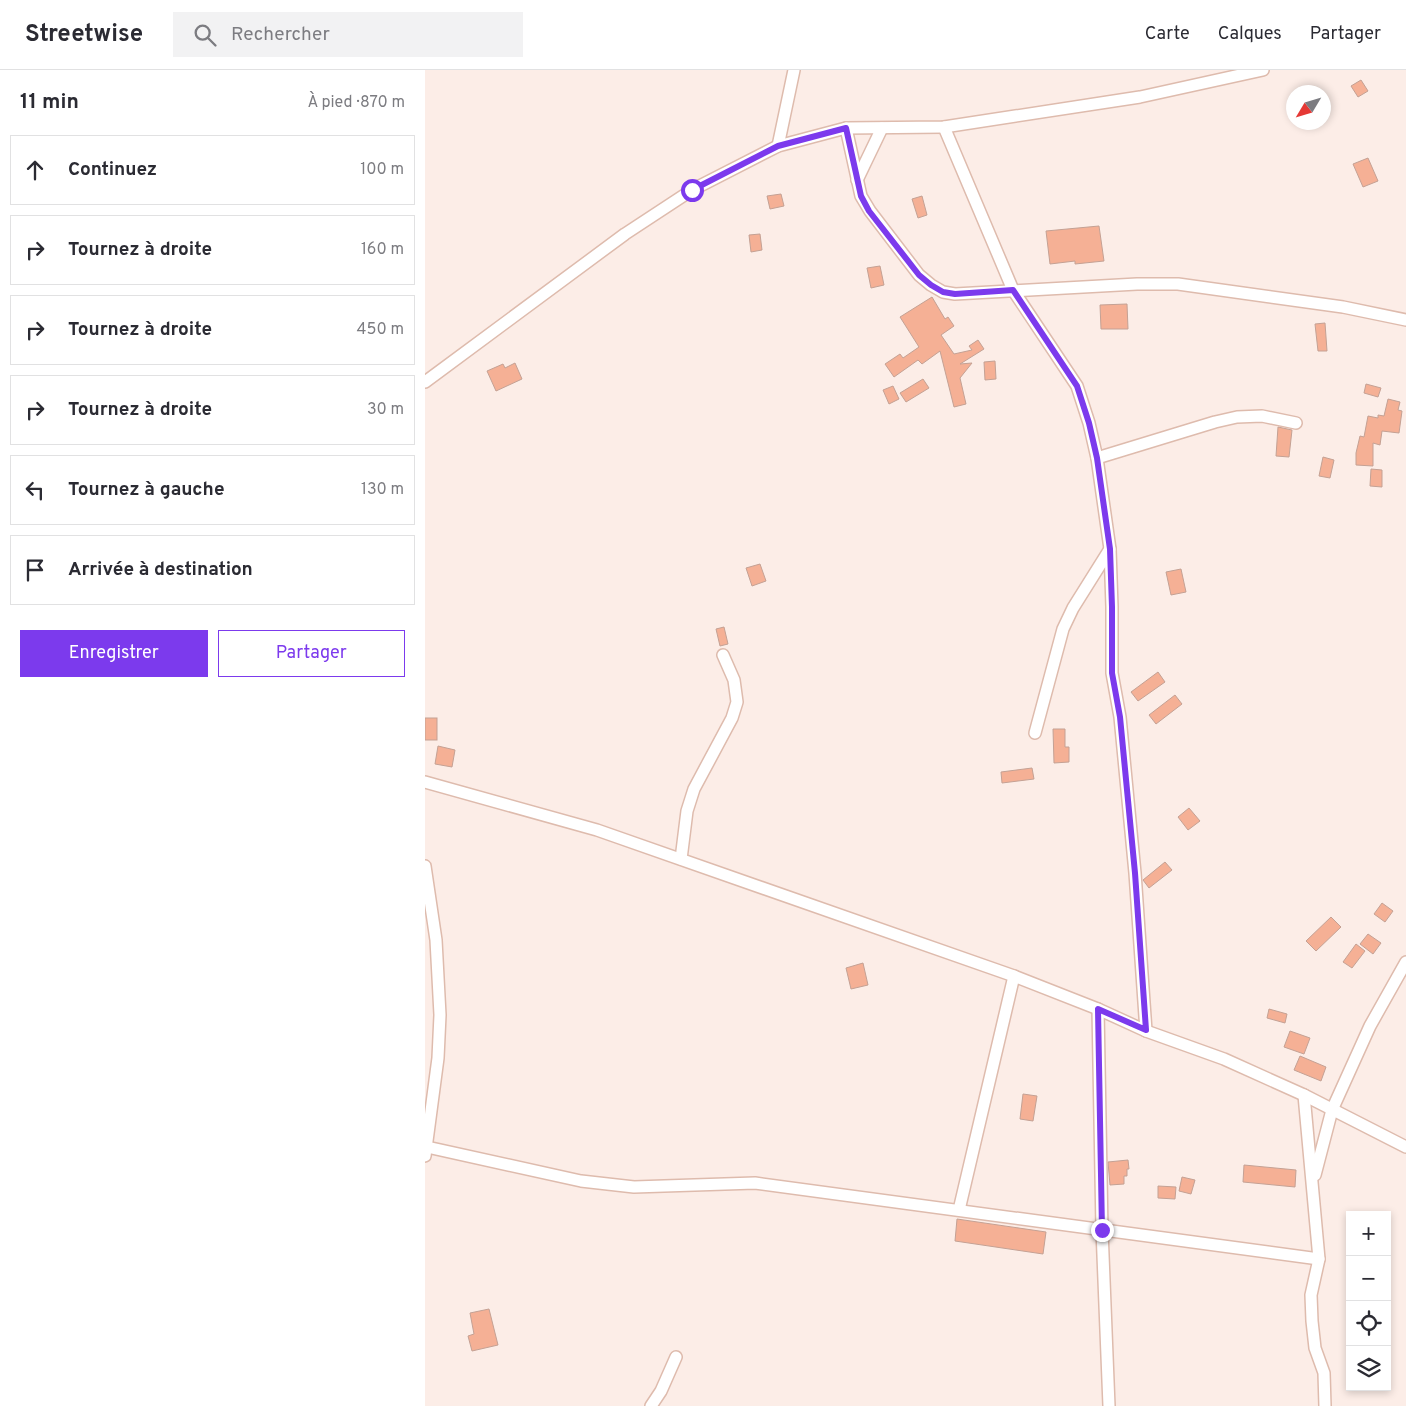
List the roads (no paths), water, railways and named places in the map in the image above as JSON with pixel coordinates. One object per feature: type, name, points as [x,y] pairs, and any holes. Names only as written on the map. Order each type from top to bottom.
[{"type":"street","points":[[778,146],[794,70]]},
{"type":"street","points":[[425,382],[625,234],[692,190],[778,146],[846,128],[944,127],[1140,96],[1263,70]]},
{"type":"street","points":[[944,127],[1013,290],[1077,386],[1089,423],[1097,458],[1110,549],[1112,673],[1120,717],[1135,873],[1146,1030]]},
{"type":"street","points":[[846,128],[861,196],[869,211],[919,275],[943,292],[955,294],[1137,284],[1178,284],[1343,307],[1406,320]]},
{"type":"street","points":[[857,180],[882,128]]},
{"type":"street","points":[[1097,458],[1237,417],[1262,416],[1296,423]]},
{"type":"street","points":[[1035,733],[1063,629],[1073,608],[1110,549]]},
{"type":"street","points":[[681,859],[687,811],[694,789],[731,718],[737,702],[734,680],[723,655]]},
{"type":"street","points":[[425,782],[597,830],[1014,976],[1146,1030],[1224,1059],[1304,1095],[1406,1147]]},
{"type":"street","points":[[425,866],[436,940],[441,1015],[438,1058],[426,1151],[581,1181],[634,1187],[755,1184],[1319,1259]]},
{"type":"street","points":[[1313,1182],[1332,1110],[1370,1026],[1406,962]]},
{"type":"street","points":[[959,1210],[1014,976]]},
{"type":"street","points":[[1098,1009],[1102,1230],[1109,1406]]},
{"type":"street","points":[[1304,1095],[1319,1259],[1311,1295],[1312,1321],[1315,1348],[1324,1373],[1325,1406]]},
{"type":"street","points":[[651,1406],[661,1391],[676,1357]]}]
